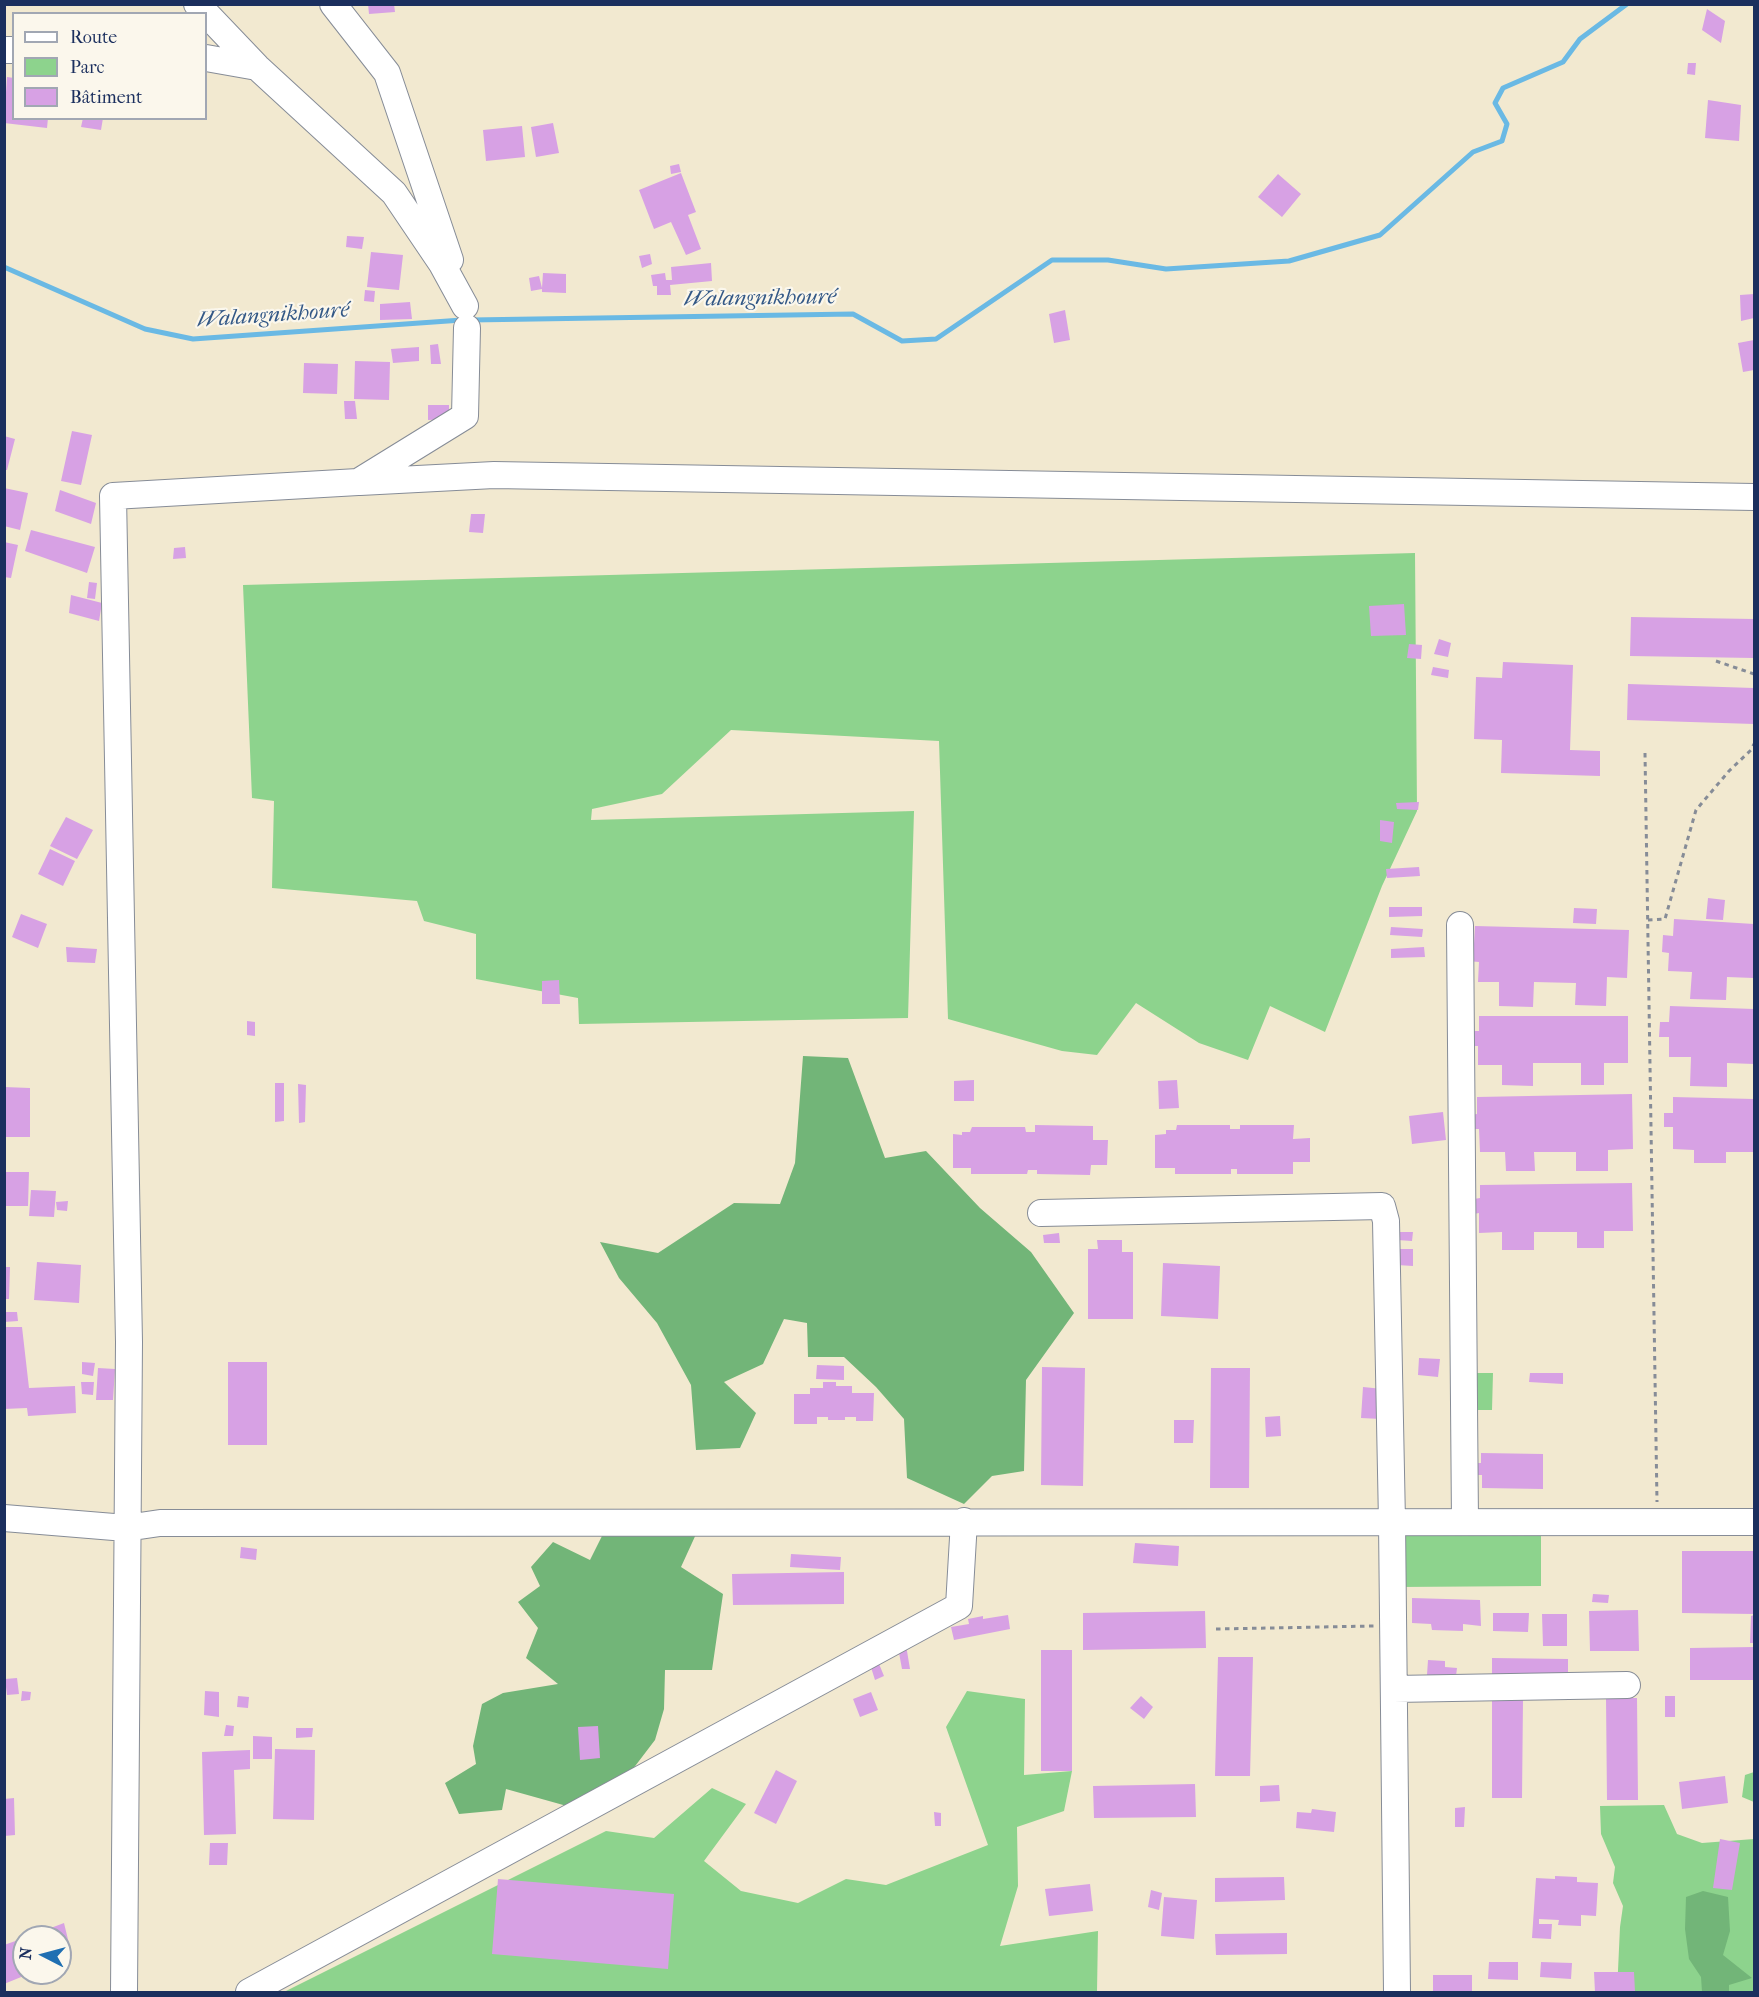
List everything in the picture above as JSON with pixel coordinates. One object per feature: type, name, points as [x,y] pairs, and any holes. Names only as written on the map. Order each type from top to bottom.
[{"type":"street","points":[[207,15],[256,67],[394,193],[442,264],[465,306],[387,73],[333,4]]},
{"type":"street","points":[[207,58],[256,67]]},
{"type":"street","points":[[358,482],[465,416],[467,328]]},
{"type":"street","points":[[124,1992],[129,1330],[113,496],[495,475],[1755,497]]},
{"type":"street","points":[[1460,925],[1465,1522]]},
{"type":"street","points":[[1041,1213],[1382,1206],[1386,1221],[1394,1626],[1397,1992]]},
{"type":"street","points":[[4,1518],[126,1527],[160,1523],[1755,1522]]},
{"type":"street","points":[[249,1992],[959,1606],[964,1521]]},
{"type":"street","points":[[1394,1689],[1627,1685]]},
{"type":"path","points":[[1716,661],[1755,674]]},
{"type":"path","points":[[1648,920],[1665,919],[1696,810],[1755,744]]},
{"type":"path","points":[[1645,753],[1657,1522]]},
{"type":"path","points":[[1215,1629],[1394,1626]]},
{"type":"green space","points":[[1415,553],[1417,811],[1382,886],[1325,1032],[1270,1006],[1248,1060],[1199,1043],[1136,1003],[1097,1055],[1062,1051],[948,1019],[939,741],[731,730],[662,794],[592,809],[591,820],[914,811],[908,1018],[579,1024],[578,998],[476,979],[476,934],[424,921],[417,901],[272,888],[274,801],[252,798],[243,585]]},
{"type":"green space","points":[[803,1056],[848,1058],[885,1158],[926,1151],[980,1208],[1031,1252],[1074,1313],[1026,1380],[1024,1471],[992,1476],[964,1504],[907,1478],[904,1419],[876,1387],[844,1357],[808,1357],[807,1323],[784,1319],[763,1364],[724,1382],[756,1413],[740,1448],[696,1450],[691,1385],[657,1323],[619,1278],[600,1242],[658,1253],[734,1203],[780,1204],[795,1163]]},
{"type":"green space","points":[[1474,1373],[1493,1373],[1492,1410],[1473,1410]]},
{"type":"green space","points":[[614,1512],[697,1532],[681,1567],[723,1594],[712,1670],[665,1670],[664,1709],[655,1740],[626,1778],[574,1808],[506,1789],[502,1810],[459,1814],[445,1783],[476,1764],[473,1746],[482,1704],[503,1693],[558,1684],[526,1658],[538,1628],[518,1602],[540,1586],[531,1567],[553,1542],[590,1560]]},
{"type":"green space","points":[[1541,1533],[1541,1586],[1398,1587],[1397,1534]]},
{"type":"green space","points":[[967,1691],[1025,1699],[1024,1775],[1072,1771],[1064,1811],[1017,1827],[1018,1886],[1000,1946],[1098,1931],[1097,1992],[284,1992],[606,1831],[654,1838],[712,1788],[746,1804],[704,1861],[741,1891],[798,1903],[846,1879],[886,1885],[988,1845],[946,1727]]},
{"type":"green space","points":[[1754,1772],[1754,1802],[1742,1797],[1745,1775]]},
{"type":"green space","points":[[1664,1805],[1677,1834],[1702,1843],[1754,1839],[1754,1992],[1617,1992],[1623,1906],[1613,1883],[1615,1867],[1601,1834],[1600,1806]]},
{"type":"green space","points":[[1703,1891],[1728,1897],[1730,1931],[1723,1955],[1752,1978],[1729,1985],[1729,1992],[1702,1992],[1701,1977],[1689,1959],[1685,1929],[1686,1897]]},
{"type":"building","points":[[368,4],[394,4],[395,12],[369,14]]},
{"type":"building","points":[[1707,9],[1725,21],[1721,43],[1702,30]]},
{"type":"building","points":[[1688,63],[1696,63],[1695,75],[1687,74]]},
{"type":"building","points":[[7,77],[12,78],[12,120],[48,120],[47,128],[4,123]]},
{"type":"building","points":[[1708,100],[1741,105],[1739,141],[1705,138]]},
{"type":"building","points":[[83,120],[103,120],[101,130],[81,127]]},
{"type":"building","points":[[553,123],[559,153],[536,157],[531,127]]},
{"type":"building","points":[[522,126],[525,157],[486,161],[483,130]]},
{"type":"building","points":[[679,164],[681,172],[671,174],[670,166]]},
{"type":"building","points":[[681,173],[696,212],[688,215],[701,249],[686,255],[671,222],[654,229],[639,190]]},
{"type":"building","points":[[1278,174],[1301,194],[1282,217],[1258,197]]},
{"type":"building","points":[[347,236],[364,237],[362,249],[346,247]]},
{"type":"building","points":[[371,252],[403,255],[399,290],[367,287]]},
{"type":"building","points":[[650,254],[652,264],[642,268],[639,256]]},
{"type":"building","points":[[711,263],[712,281],[670,285],[671,295],[657,295],[657,286],[653,286],[651,275],[665,273],[666,280],[672,280],[671,267]]},
{"type":"building","points":[[543,273],[566,274],[566,293],[542,292],[542,289],[531,291],[529,278],[539,276],[542,288]]},
{"type":"building","points":[[365,290],[375,291],[374,302],[364,301]]},
{"type":"building","points":[[1754,294],[1754,318],[1741,321],[1740,295]]},
{"type":"building","points":[[410,302],[412,319],[380,320],[380,304]]},
{"type":"building","points":[[1065,310],[1070,340],[1054,343],[1049,314]]},
{"type":"building","points":[[1754,340],[1754,370],[1743,372],[1738,343]]},
{"type":"building","points":[[438,344],[441,364],[431,364],[430,345]]},
{"type":"building","points":[[419,347],[419,361],[393,363],[391,349]]},
{"type":"building","points":[[355,361],[390,362],[389,400],[354,399]]},
{"type":"building","points":[[304,363],[338,364],[337,394],[303,393]]},
{"type":"building","points":[[344,401],[355,401],[357,419],[345,419]]},
{"type":"building","points":[[428,405],[449,405],[449,419],[428,420]]},
{"type":"building","points":[[72,431],[92,435],[81,485],[61,481]]},
{"type":"building","points":[[4,436],[15,439],[7,470],[4,470]]},
{"type":"building","points":[[4,488],[28,493],[20,530],[4,526]]},
{"type":"building","points":[[60,490],[96,503],[91,524],[55,511]]},
{"type":"building","points":[[471,514],[485,514],[483,533],[469,532]]},
{"type":"building","points":[[31,530],[95,547],[87,573],[25,551]]},
{"type":"building","points":[[4,542],[18,545],[11,578],[4,577]]},
{"type":"building","points":[[185,547],[186,558],[173,559],[174,548]]},
{"type":"building","points":[[89,582],[97,583],[95,599],[87,598]]},
{"type":"building","points":[[71,595],[102,603],[99,621],[69,613]]},
{"type":"building","points":[[1404,604],[1406,635],[1371,636],[1369,606]]},
{"type":"building","points":[[1631,617],[1754,619],[1754,658],[1630,656]]},
{"type":"building","points":[[1439,639],[1451,643],[1448,657],[1434,654]]},
{"type":"building","points":[[1409,644],[1422,645],[1421,659],[1407,658]]},
{"type":"building","points":[[1503,662],[1573,665],[1570,750],[1600,751],[1600,776],[1501,773],[1502,740],[1474,739],[1476,677],[1502,678]]},
{"type":"building","points":[[1433,667],[1449,670],[1448,678],[1431,675]]},
{"type":"building","points":[[1628,684],[1754,688],[1754,724],[1627,720]]},
{"type":"building","points":[[1419,802],[1418,810],[1397,809],[1396,803]]},
{"type":"building","points":[[66,817],[93,830],[77,859],[50,846]]},
{"type":"building","points":[[1380,820],[1394,822],[1392,843],[1380,841]]},
{"type":"building","points":[[50,849],[75,861],[63,886],[38,874]]},
{"type":"building","points":[[1419,867],[1420,876],[1387,878],[1386,869]]},
{"type":"building","points":[[1708,898],[1725,900],[1723,920],[1706,919]]},
{"type":"building","points":[[1389,907],[1422,907],[1422,916],[1389,917]]},
{"type":"building","points":[[1574,908],[1597,909],[1596,924],[1573,923]]},
{"type":"building","points":[[21,914],[47,924],[38,948],[12,937]]},
{"type":"building","points":[[1674,919],[1754,924],[1754,978],[1727,977],[1726,1000],[1690,999],[1692,972],[1668,971],[1669,953],[1662,952],[1663,935],[1673,936]]},
{"type":"building","points":[[1475,926],[1629,930],[1627,978],[1607,977],[1606,1006],[1575,1005],[1576,983],[1534,982],[1533,1007],[1499,1006],[1499,982],[1478,982],[1479,962],[1467,961],[1468,944],[1474,944]]},
{"type":"building","points":[[1391,927],[1423,929],[1422,937],[1390,935]]},
{"type":"building","points":[[66,947],[97,949],[95,963],[67,962]]},
{"type":"building","points":[[1424,947],[1425,957],[1391,958],[1391,949]]},
{"type":"building","points":[[559,980],[560,1004],[542,1004],[542,981]]},
{"type":"building","points":[[1670,1006],[1754,1009],[1754,1064],[1727,1063],[1727,1087],[1690,1086],[1691,1057],[1669,1057],[1669,1037],[1659,1037],[1660,1022],[1669,1022]]},
{"type":"building","points":[[1479,1016],[1628,1016],[1628,1063],[1604,1063],[1604,1085],[1581,1085],[1581,1063],[1533,1063],[1533,1086],[1502,1085],[1502,1065],[1478,1065],[1478,1046],[1471,1046],[1471,1031],[1479,1031]]},
{"type":"building","points":[[247,1021],[255,1022],[255,1036],[247,1035]]},
{"type":"building","points":[[974,1080],[974,1101],[954,1101],[954,1081]]},
{"type":"building","points":[[1177,1080],[1179,1108],[1159,1109],[1158,1081]]},
{"type":"building","points":[[275,1083],[284,1083],[284,1121],[275,1122]]},
{"type":"building","points":[[298,1084],[306,1085],[305,1122],[299,1123]]},
{"type":"building","points":[[4,1087],[30,1088],[30,1137],[4,1137]]},
{"type":"building","points":[[1632,1094],[1633,1149],[1608,1150],[1608,1171],[1576,1171],[1576,1152],[1534,1152],[1535,1171],[1506,1171],[1505,1152],[1480,1152],[1479,1129],[1471,1129],[1471,1115],[1477,1114],[1477,1097]]},
{"type":"building","points":[[1673,1097],[1754,1099],[1754,1152],[1726,1152],[1726,1163],[1694,1163],[1694,1150],[1673,1149],[1673,1127],[1664,1127],[1664,1113],[1673,1113]]},
{"type":"building","points":[[1443,1112],[1446,1140],[1412,1144],[1409,1116]]},
{"type":"building","points":[[1035,1125],[1093,1126],[1093,1140],[1108,1140],[1107,1165],[1091,1165],[1090,1175],[1037,1174],[1037,1170],[1028,1170],[1027,1174],[971,1174],[971,1168],[953,1168],[953,1134],[962,1135],[962,1132],[970,1132],[972,1127],[1025,1127],[1026,1132],[1035,1132]]},
{"type":"building","points":[[1177,1125],[1230,1125],[1230,1129],[1240,1129],[1240,1125],[1294,1125],[1293,1139],[1310,1138],[1310,1162],[1293,1162],[1293,1174],[1237,1174],[1237,1169],[1231,1169],[1231,1174],[1175,1174],[1175,1168],[1155,1168],[1155,1135],[1166,1134],[1166,1130],[1176,1130]]},
{"type":"building","points":[[4,1172],[29,1172],[28,1206],[4,1206]]},
{"type":"building","points":[[1632,1183],[1633,1231],[1604,1231],[1604,1248],[1577,1248],[1577,1232],[1534,1232],[1534,1250],[1502,1250],[1502,1232],[1479,1233],[1479,1213],[1474,1214],[1474,1199],[1480,1198],[1480,1185]]},
{"type":"building","points":[[31,1190],[56,1191],[54,1217],[29,1216]]},
{"type":"building","points":[[68,1201],[67,1211],[57,1210],[56,1202]]},
{"type":"building","points":[[1398,1232],[1413,1232],[1412,1241],[1397,1240]]},
{"type":"building","points":[[1059,1233],[1060,1243],[1044,1243],[1043,1235]]},
{"type":"building","points":[[1097,1240],[1122,1240],[1122,1252],[1133,1252],[1133,1319],[1088,1319],[1088,1249],[1098,1249]]},
{"type":"building","points":[[1397,1249],[1413,1249],[1413,1266],[1397,1265]]},
{"type":"building","points":[[37,1262],[81,1265],[79,1303],[34,1300]]},
{"type":"building","points":[[1163,1263],[1220,1266],[1218,1319],[1161,1316]]},
{"type":"building","points":[[4,1267],[10,1267],[9,1299],[4,1299]]},
{"type":"building","points":[[4,1312],[17,1312],[18,1321],[4,1322]]},
{"type":"building","points":[[4,1327],[22,1327],[29,1388],[75,1386],[76,1413],[28,1416],[27,1408],[4,1409]]},
{"type":"building","points":[[1419,1358],[1440,1359],[1438,1377],[1418,1375]]},
{"type":"building","points":[[82,1362],[95,1363],[93,1376],[82,1374]]},
{"type":"building","points":[[228,1362],[267,1362],[267,1445],[228,1445]]},
{"type":"building","points":[[817,1365],[844,1366],[844,1380],[816,1379]]},
{"type":"building","points":[[1042,1367],[1085,1368],[1083,1486],[1041,1485]]},
{"type":"building","points":[[98,1368],[115,1369],[113,1400],[96,1400]]},
{"type":"building","points":[[1211,1368],[1250,1368],[1249,1488],[1210,1488]]},
{"type":"building","points":[[1530,1373],[1563,1373],[1563,1384],[1529,1382]]},
{"type":"building","points":[[81,1382],[94,1382],[93,1395],[82,1394]]},
{"type":"building","points":[[823,1382],[836,1382],[836,1386],[852,1386],[852,1393],[874,1393],[873,1421],[856,1421],[856,1417],[845,1417],[845,1420],[828,1420],[828,1417],[817,1417],[817,1424],[794,1424],[794,1394],[810,1394],[810,1388],[823,1388]]},
{"type":"building","points":[[1363,1387],[1383,1389],[1381,1419],[1361,1418]]},
{"type":"building","points":[[1280,1416],[1281,1436],[1266,1437],[1265,1417]]},
{"type":"building","points":[[1174,1420],[1194,1420],[1193,1443],[1174,1443]]},
{"type":"building","points":[[1481,1453],[1543,1454],[1543,1489],[1482,1488],[1482,1475],[1475,1475],[1476,1463],[1481,1463]]},
{"type":"building","points":[[1135,1543],[1179,1546],[1178,1566],[1133,1563]]},
{"type":"building","points":[[241,1547],[257,1549],[256,1560],[240,1558]]},
{"type":"building","points":[[1682,1551],[1754,1551],[1754,1614],[1682,1613]]},
{"type":"building","points":[[791,1554],[841,1557],[840,1570],[790,1567]]},
{"type":"building","points":[[844,1572],[844,1604],[733,1605],[732,1574]]},
{"type":"building","points":[[1593,1594],[1609,1595],[1608,1603],[1592,1602]]},
{"type":"building","points":[[1412,1598],[1480,1600],[1481,1626],[1463,1624],[1463,1631],[1432,1630],[1431,1624],[1412,1623]]},
{"type":"building","points":[[1638,1610],[1639,1651],[1590,1651],[1589,1611]]},
{"type":"building","points":[[1205,1611],[1206,1648],[1083,1650],[1083,1613]]},
{"type":"building","points":[[1493,1613],[1529,1613],[1528,1632],[1493,1631]]},
{"type":"building","points":[[1542,1614],[1567,1614],[1567,1646],[1543,1646]]},
{"type":"building","points":[[1008,1615],[1010,1629],[954,1640],[951,1627],[969,1624],[968,1619]]},
{"type":"building","points":[[1754,1615],[1754,1643],[1750,1643],[1751,1616]]},
{"type":"building","points":[[905,1639],[910,1669],[902,1669],[897,1642]]},
{"type":"building","points":[[1754,1647],[1754,1680],[1690,1680],[1690,1648]]},
{"type":"building","points":[[1041,1650],[1072,1650],[1072,1771],[1041,1771]]},
{"type":"building","points":[[1218,1657],[1253,1657],[1250,1776],[1215,1776]]},
{"type":"building","points":[[1492,1658],[1568,1659],[1568,1679],[1492,1678]]},
{"type":"building","points":[[877,1659],[884,1676],[875,1680],[869,1661]]},
{"type":"building","points":[[1428,1660],[1445,1661],[1445,1667],[1457,1668],[1456,1676],[1427,1675]]},
{"type":"building","points":[[17,1678],[19,1694],[7,1695],[5,1679]]},
{"type":"building","points":[[22,1691],[31,1692],[30,1700],[21,1701]]},
{"type":"building","points":[[205,1691],[219,1692],[219,1717],[204,1715]]},
{"type":"building","points":[[871,1692],[878,1710],[860,1717],[853,1699]]},
{"type":"building","points":[[238,1696],[249,1697],[248,1708],[237,1707]]},
{"type":"building","points":[[1141,1696],[1153,1707],[1144,1719],[1130,1708]]},
{"type":"building","points":[[1665,1696],[1675,1696],[1675,1717],[1665,1717]]},
{"type":"building","points":[[1606,1698],[1637,1698],[1638,1800],[1607,1800]]},
{"type":"building","points":[[1492,1699],[1523,1699],[1522,1798],[1492,1798]]},
{"type":"building","points":[[226,1725],[234,1726],[233,1736],[224,1736]]},
{"type":"building","points":[[598,1726],[600,1758],[580,1760],[578,1727]]},
{"type":"building","points":[[296,1728],[313,1728],[312,1737],[296,1738]]},
{"type":"building","points":[[253,1736],[272,1737],[272,1759],[253,1759]]},
{"type":"building","points":[[275,1749],[315,1750],[314,1820],[273,1819]]},
{"type":"building","points":[[250,1750],[250,1769],[234,1770],[236,1834],[204,1835],[202,1752]]},
{"type":"building","points":[[776,1770],[797,1781],[776,1824],[754,1813]]},
{"type":"building","points":[[1725,1776],[1728,1803],[1682,1809],[1679,1782]]},
{"type":"building","points":[[1195,1784],[1196,1817],[1094,1818],[1093,1786]]},
{"type":"building","points":[[1279,1785],[1280,1801],[1260,1802],[1260,1786]]},
{"type":"building","points":[[14,1798],[15,1835],[4,1836],[4,1799]]},
{"type":"building","points":[[1465,1807],[1464,1827],[1455,1827],[1455,1808]]},
{"type":"building","points":[[1312,1809],[1336,1812],[1334,1832],[1296,1828],[1297,1812],[1311,1813]]},
{"type":"building","points":[[934,1812],[941,1813],[941,1826],[935,1826]]},
{"type":"building","points":[[1720,1839],[1740,1843],[1732,1890],[1713,1888]]},
{"type":"building","points":[[210,1843],[228,1843],[227,1865],[209,1865]]},
{"type":"building","points":[[1555,1876],[1577,1877],[1577,1882],[1598,1883],[1596,1916],[1581,1915],[1581,1926],[1558,1925],[1559,1920],[1539,1919],[1539,1924],[1552,1924],[1551,1939],[1532,1938],[1536,1878],[1555,1879]]},
{"type":"building","points":[[1284,1877],[1285,1900],[1215,1902],[1215,1878]]},
{"type":"building","points":[[498,1879],[674,1894],[668,1969],[492,1954]]},
{"type":"building","points":[[1090,1884],[1093,1911],[1049,1916],[1045,1889]]},
{"type":"building","points":[[1151,1890],[1162,1893],[1159,1910],[1148,1907]]},
{"type":"building","points":[[1164,1897],[1197,1900],[1194,1939],[1161,1936]]},
{"type":"building","points":[[1287,1933],[1287,1954],[1216,1955],[1215,1934]]},
{"type":"building","points":[[12,1942],[12,1981],[4,1984],[4,1945]]},
{"type":"building","points":[[1489,1962],[1518,1962],[1518,1980],[1488,1979]]},
{"type":"building","points":[[1541,1962],[1572,1963],[1571,1979],[1540,1977]]},
{"type":"building","points":[[1594,1972],[1634,1972],[1635,1992],[1595,1992]]},
{"type":"building","points":[[1433,1975],[1472,1975],[1472,1992],[1433,1992]]},
{"type":"waterway","name":"Walangnikhouré","points":[[471,320],[853,314],[902,341],[936,339],[1052,260],[1108,260],[1166,269],[1289,261],[1380,235],[1473,152],[1502,141],[1507,124],[1495,103],[1503,88],[1563,62],[1580,39],[1627,4]]},
{"type":"waterway","name":"Walangnikhouré","points":[[4,267],[145,329],[193,339],[462,320]]}]
